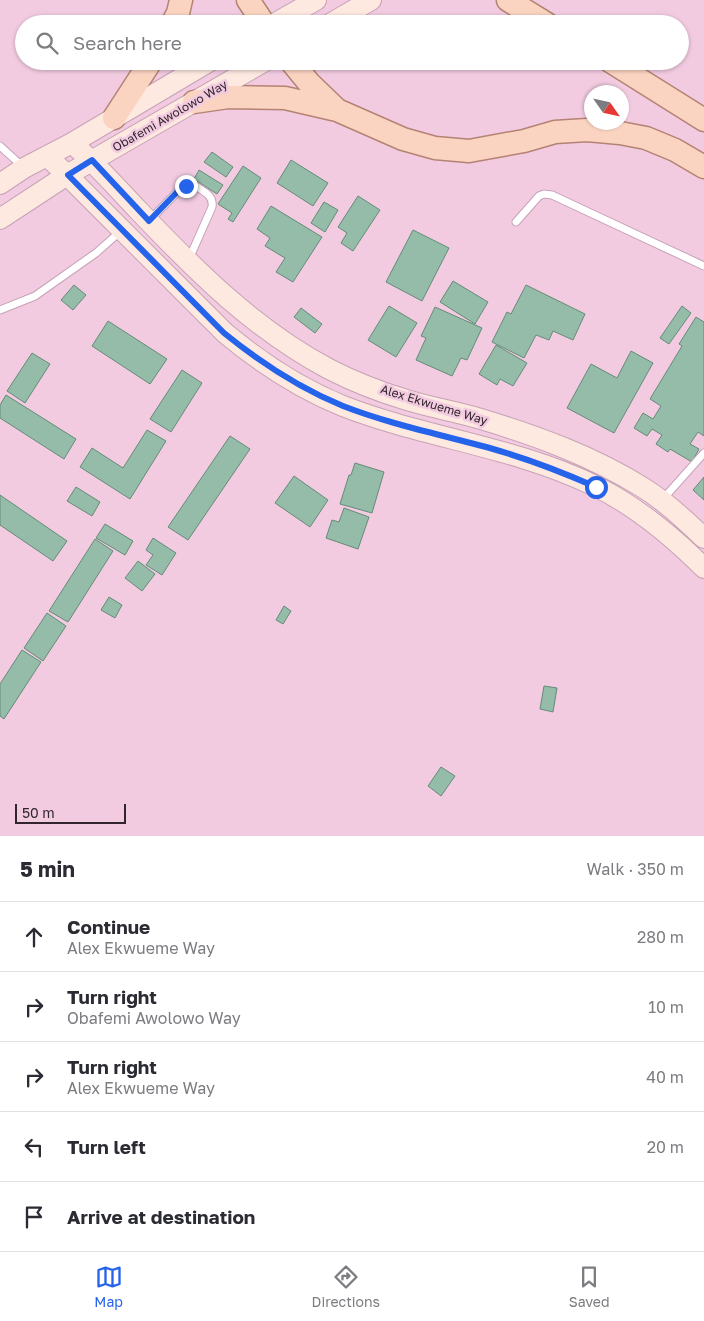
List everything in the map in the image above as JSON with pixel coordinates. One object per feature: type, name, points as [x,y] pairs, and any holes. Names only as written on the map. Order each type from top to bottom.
[{"type":"main road","points":[[177,15],[181,0]]},
{"type":"main road","points":[[248,0],[258,15]]},
{"type":"main road","points":[[508,0],[532,15]]},
{"type":"main road","points":[[114,118],[145,70]]},
{"type":"main road","points":[[299,70],[336,110]]},
{"type":"main road","points":[[624,70],[704,120]]},
{"type":"main road","points":[[194,102],[228,97],[285,98],[336,110],[403,139],[435,148],[469,151],[524,141],[556,132],[587,130],[646,138],[675,150],[704,167]]},
{"type":"street","points":[[290,15],[316,0]]},
{"type":"street","points":[[345,15],[371,0]]},
{"type":"street","points":[[0,184],[24,168],[72,143],[195,70]]},
{"type":"street","name":"Obafemi Awolowo Way","points":[[0,219],[92,160],[249,70]]},
{"type":"street","name":"Alex Ekwueme Way","points":[[72,143],[92,160],[149,221],[249,317],[282,341],[331,370],[409,401],[480,419],[571,450],[636,484],[662,502],[704,538]]},
{"type":"street","name":"Alex Ekwueme Way","points":[[47,156],[224,333],[251,355],[278,373],[343,406],[400,425],[524,459],[596,487],[660,528],[704,568]]},
{"type":"lane","points":[[0,146],[24,168]]},
{"type":"lane","points":[[149,221],[180,189],[186,186],[194,184],[210,195],[213,202],[212,207],[189,260]]},
{"type":"lane","points":[[516,222],[539,196],[544,194],[552,195],[704,266]]},
{"type":"lane","points":[[0,310],[35,296],[96,253],[122,230]]},
{"type":"lane","points":[[662,502],[704,453]]},
{"type":"building","points":[[212,152],[233,167],[226,177],[204,162]]},
{"type":"building","points":[[291,160],[328,183],[313,206],[277,183]]},
{"type":"building","points":[[243,166],[261,178],[233,222],[228,219],[232,213],[218,204]]},
{"type":"building","points":[[199,170],[223,185],[217,194],[194,179]]},
{"type":"building","points":[[358,196],[380,210],[353,251],[341,243],[347,233],[338,227]]},
{"type":"building","points":[[324,202],[338,210],[325,232],[311,223]]},
{"type":"building","points":[[271,206],[322,237],[293,282],[276,272],[285,258],[265,246],[270,238],[257,229]]},
{"type":"building","points":[[413,230],[449,248],[422,301],[386,282]]},
{"type":"building","points":[[453,281],[488,302],[475,324],[440,302]]},
{"type":"building","points":[[74,285],[86,295],[73,310],[61,300]]},
{"type":"building","points":[[526,285],[585,314],[573,340],[553,331],[549,340],[536,335],[524,358],[492,342],[507,312],[511,314]]},
{"type":"building","points":[[389,306],[417,323],[396,357],[368,340]]},
{"type":"building","points":[[682,306],[691,313],[669,344],[660,338]]},
{"type":"building","points":[[435,307],[482,328],[467,360],[461,358],[452,376],[416,360],[426,338],[421,336]]},
{"type":"building","points":[[301,308],[322,324],[315,333],[294,317]]},
{"type":"building","points":[[696,317],[704,322],[704,436],[698,432],[690,444],[699,449],[692,462],[670,449],[668,452],[656,444],[662,435],[652,429],[647,436],[634,428],[643,413],[653,419],[661,406],[650,399],[682,346],[679,344]]},
{"type":"building","points":[[108,321],[167,359],[150,384],[92,346]]},
{"type":"building","points":[[496,345],[527,363],[513,386],[500,379],[497,385],[479,374]]},
{"type":"building","points":[[631,351],[653,363],[614,433],[567,408],[591,364],[617,378]]},
{"type":"building","points":[[32,353],[50,364],[25,403],[7,391]]},
{"type":"building","points":[[182,370],[202,383],[171,432],[150,419]]},
{"type":"building","points":[[6,395],[76,439],[64,459],[0,418],[0,405]]},
{"type":"building","points":[[147,430],[166,441],[130,499],[80,467],[92,448],[123,468]]},
{"type":"building","points":[[230,436],[250,449],[188,540],[168,527]]},
{"type":"building","points":[[355,463],[384,472],[372,513],[340,504],[349,475],[351,475]]},
{"type":"building","points":[[294,476],[328,500],[310,527],[275,503]]},
{"type":"building","points":[[704,477],[704,500],[693,490]]},
{"type":"building","points":[[76,487],[100,502],[92,516],[67,501]]},
{"type":"building","points":[[0,495],[67,541],[53,561],[0,525]]},
{"type":"building","points":[[344,508],[369,517],[358,549],[326,538],[332,520],[339,522]]},
{"type":"building","points":[[105,524],[133,541],[125,555],[96,538]]},
{"type":"building","points":[[153,538],[176,553],[162,575],[146,565],[153,555],[146,550]]},
{"type":"building","points":[[95,539],[113,551],[68,622],[49,611]]},
{"type":"building","points":[[138,561],[155,574],[142,591],[125,578]]},
{"type":"building","points":[[109,597],[122,605],[115,618],[101,610]]},
{"type":"building","points":[[284,606],[291,611],[283,624],[276,620]]},
{"type":"building","points":[[47,613],[66,626],[43,661],[24,648]]},
{"type":"building","points":[[22,650],[41,662],[4,719],[0,716],[0,684]]},
{"type":"building","points":[[544,686],[557,688],[553,712],[540,709]]},
{"type":"building","points":[[441,767],[455,776],[441,796],[428,786]]},
{"type":"route","points":[[186,186],[180,189],[149,221],[92,160],[68,175],[224,333],[251,355],[278,373],[343,406],[400,425],[524,459],[596,487]]}]
